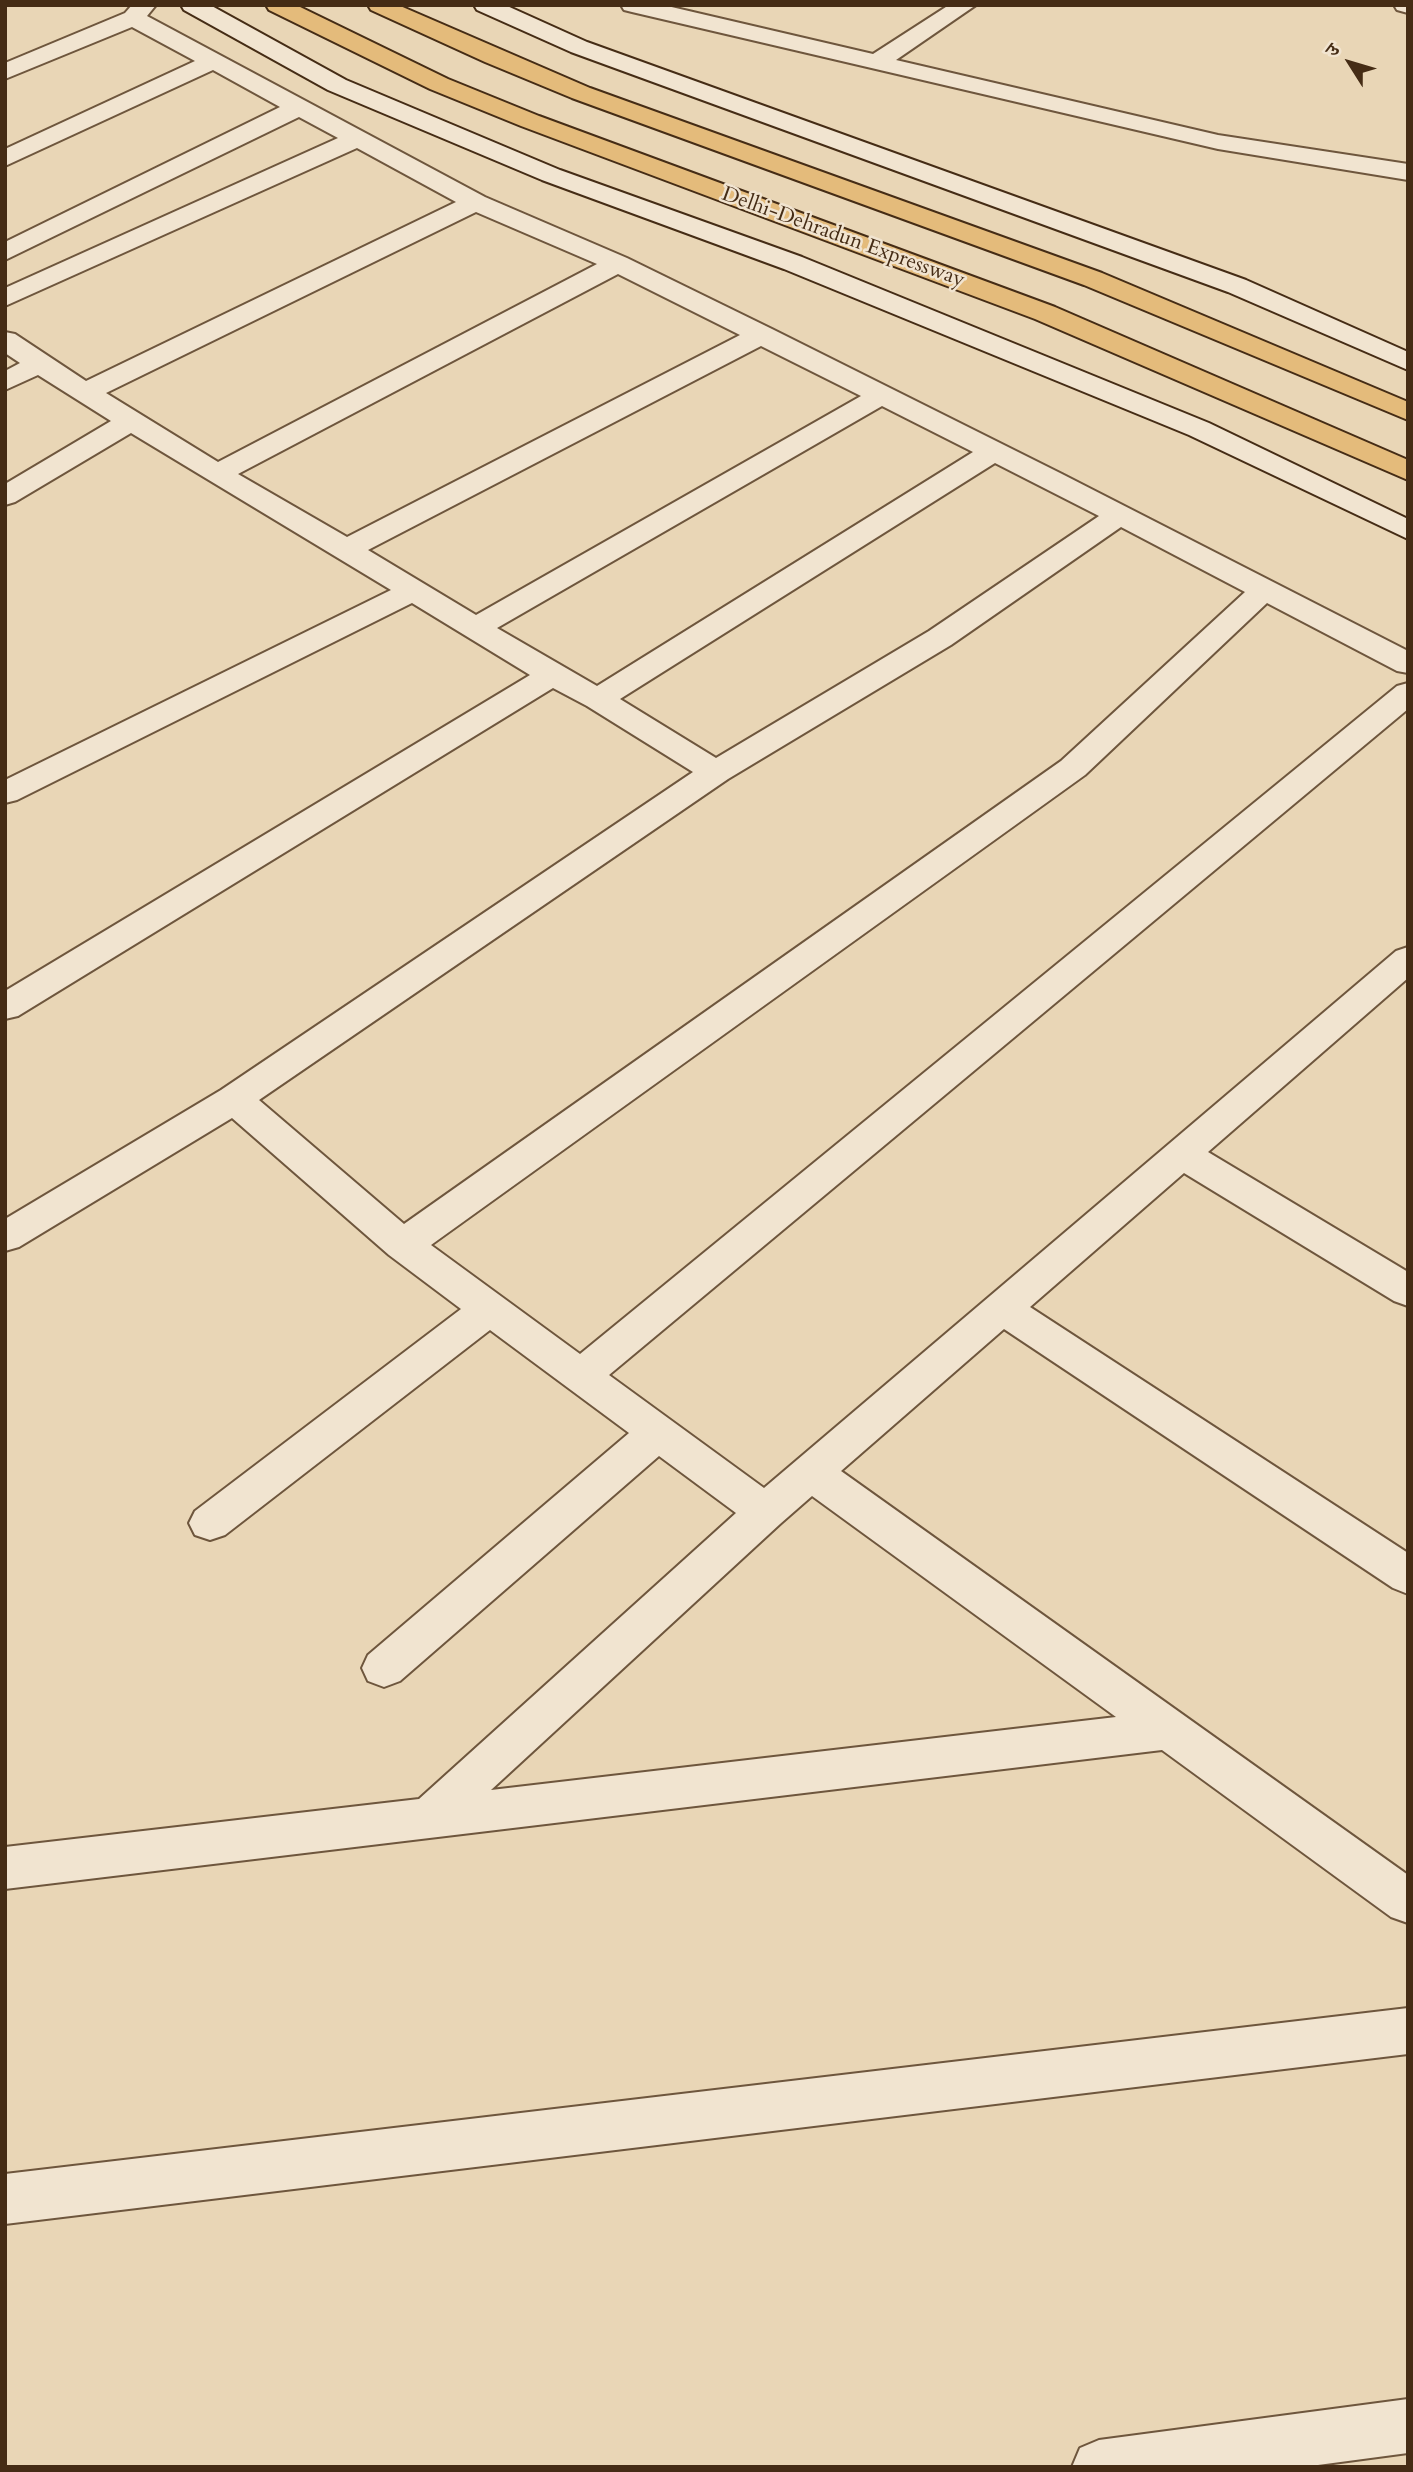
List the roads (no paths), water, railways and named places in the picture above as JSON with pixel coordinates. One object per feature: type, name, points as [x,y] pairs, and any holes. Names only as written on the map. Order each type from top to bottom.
[{"type":"highway","name":"Delhi-Dehradun Expressway","points":[[277,5],[415,73],[519,117],[1045,313],[1408,471]]},
{"type":"highway","name":"Delhi-Dehradun Expressway","points":[[379,5],[493,57],[581,93],[1093,279],[1408,412]]},
{"type":"street","points":[[192,5],[337,85],[551,175],[793,263],[1199,429],[1408,530]]},
{"type":"street","points":[[485,5],[579,47],[1237,286],[1408,362]]},
{"type":"street","points":[[632,5],[1218,142],[1408,172]]},
{"type":"street","points":[[875,62],[965,5]]},
{"type":"street","points":[[5,72],[139,12],[213,61],[476,202],[618,264],[762,335],[1408,664]]},
{"type":"street","points":[[5,159],[213,61]]},
{"type":"street","points":[[5,253],[299,107]]},
{"type":"street","points":[[5,298],[358,138]]},
{"type":"street","points":[[86,393],[476,202]]},
{"type":"street","points":[[217,474],[618,264]]},
{"type":"street","points":[[345,549],[762,335]]},
{"type":"street","points":[[5,340],[39,364],[217,474],[477,627],[552,675],[598,699],[716,772]]},
{"type":"street","points":[[5,382],[39,364]]},
{"type":"street","points":[[477,627],[882,395]]},
{"type":"street","points":[[5,496],[131,421]]},
{"type":"street","points":[[598,699],[994,451]]},
{"type":"street","points":[[5,1237],[234,1099],[716,772],[940,638],[1120,515]]},
{"type":"street","points":[[5,793],[414,590]]},
{"type":"street","points":[[403,1245],[1073,768],[1264,590]]},
{"type":"street","points":[[5,1007],[552,675]]},
{"type":"street","points":[[581,1376],[1408,693]]},
{"type":"street","points":[[427,1820],[765,1512],[1408,959]]},
{"type":"street","points":[[234,1099],[403,1245],[765,1512]]},
{"type":"street","points":[[1182,1154],[1408,1290]]},
{"type":"street","points":[[1002,1308],[1408,1576]]},
{"type":"street","points":[[210,1523],[489,1309]]},
{"type":"street","points":[[384,1668],[656,1434]]},
{"type":"street","points":[[812,1473],[1408,1902]]},
{"type":"street","points":[[5,1868],[1169,1730]]},
{"type":"street","points":[[5,2199],[1408,2031]]},
{"type":"street","points":[[1099,2467],[1408,2426]]}]
